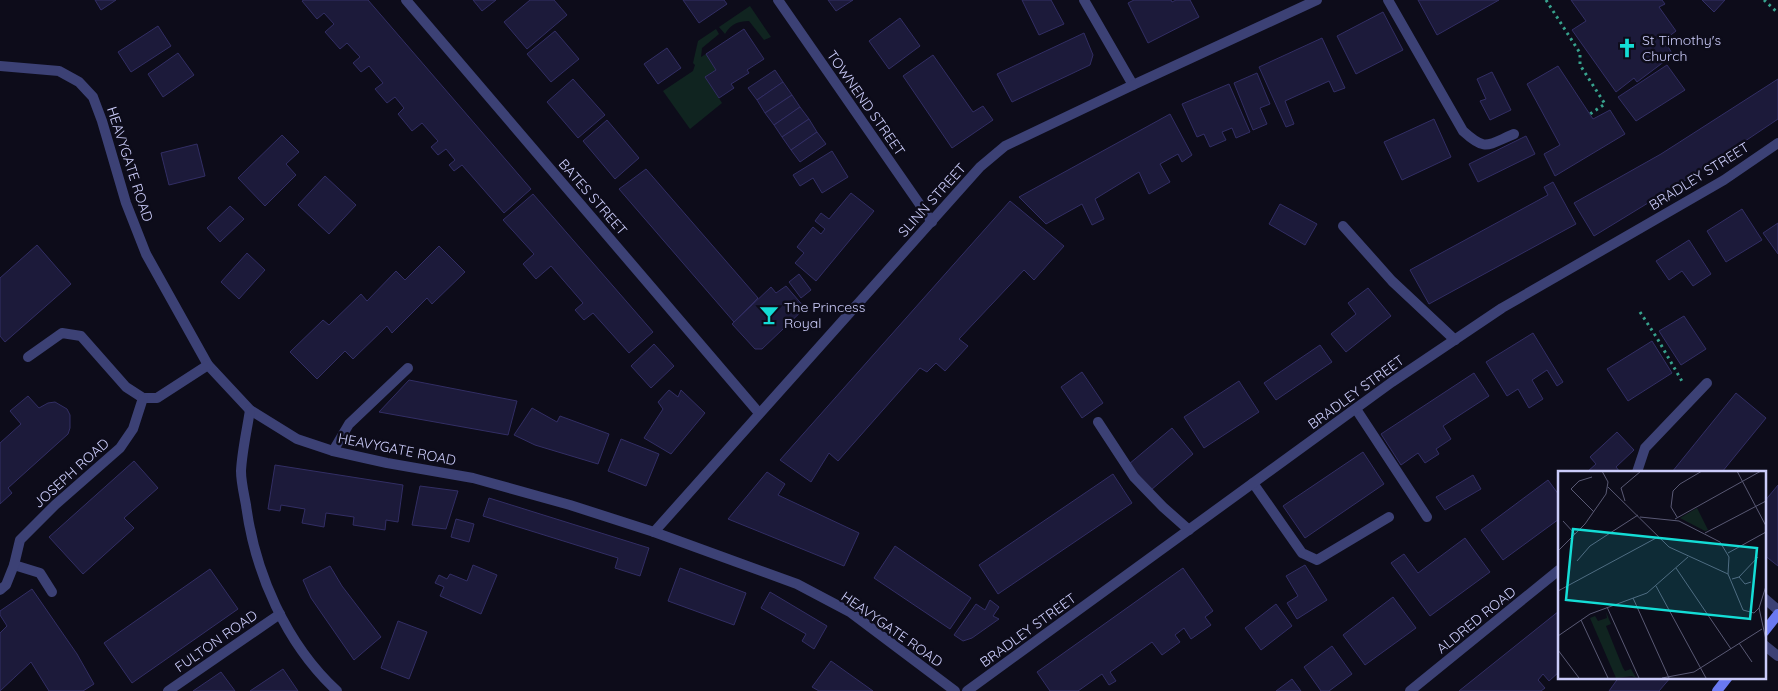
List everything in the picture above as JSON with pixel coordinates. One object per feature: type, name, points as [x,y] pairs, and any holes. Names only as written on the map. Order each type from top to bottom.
[{"type":"street","name":"BATES STREET","points":[[406,0],[759,413]]},
{"type":"street","name":"TOWNEND STREET","points":[[778,0],[932,222]]},
{"type":"street","points":[[1084,0],[1133,85]]},
{"type":"street","name":"SLINN STREET","points":[[654,532],[980,167],[1005,146],[1317,0]]},
{"type":"street","points":[[1388,0],[1462,131],[1476,143],[1485,146],[1514,134]]},
{"type":"street","name":"HEAVYGATE ROAD","points":[[2,66],[59,71],[79,82],[93,97],[126,203],[146,254],[208,365],[250,410],[297,439],[333,451],[387,463],[473,478],[570,505],[654,532],[805,588],[850,612],[955,691]]},
{"type":"street","name":"BRADLEY STREET","points":[[967,691],[1356,409],[1502,308],[1724,180],[1778,143]]},
{"type":"street","points":[[1343,226],[1392,280],[1455,340]]},
{"type":"street","points":[[28,357],[62,333],[81,336],[126,387],[144,398],[157,398],[208,365]]},
{"type":"street","points":[[333,451],[349,424],[408,368]]},
{"type":"street","points":[[1637,471],[1645,448],[1707,382]]},
{"type":"street","name":"JOSEPH ROAD","points":[[0,590],[6,585],[14,565],[20,540],[55,505],[120,448],[133,429],[144,398]]},
{"type":"street","points":[[1356,409],[1427,517]]},
{"type":"street","points":[[250,410],[241,472],[249,531],[261,572],[280,614],[308,662],[337,691]]},
{"type":"street","points":[[1098,422],[1134,477],[1189,530]]},
{"type":"street","points":[[1253,483],[1302,553],[1317,560],[1389,517]]},
{"type":"street","points":[[14,565],[40,573],[52,592]]},
{"type":"street","name":"ALDRED ROAD","points":[[1410,691],[1558,571]]},
{"type":"street","points":[[1766,600],[1778,610]]},
{"type":"street","name":"FULTON ROAD","points":[[168,691],[280,614]]},
{"type":"street","points":[[1766,629],[1778,614]]},
{"type":"street","points":[[1766,647],[1778,656]]},
{"type":"street","points":[[1717,691],[1727,678]]},
{"type":"path","points":[[1546,0],[1580,53],[1580,65],[1605,104],[1590,114]]},
{"type":"path","points":[[1764,0],[1778,14]]},
{"type":"path","points":[[1640,312],[1692,398]]},
{"type":"green space","points":[[750,6],[771,37],[764,40],[749,21],[735,24],[725,34],[719,27]]},
{"type":"green space","points":[[716,29],[719,34],[702,48],[701,57],[706,54],[716,70],[705,77],[722,103],[690,129],[663,91],[693,71],[698,41]]},
{"type":"building","points":[[95,0],[116,0],[101,10]]},
{"type":"building","points":[[368,0],[531,189],[504,213],[462,165],[454,171],[449,165],[455,160],[446,149],[438,155],[431,147],[438,141],[422,123],[412,131],[398,114],[404,108],[395,97],[387,103],[375,89],[383,83],[369,66],[361,72],[353,63],[360,57],[347,43],[340,49],[325,32],[334,24],[324,13],[317,19],[302,1]]},
{"type":"building","points":[[473,0],[496,0],[482,11]]},
{"type":"building","points":[[530,0],[554,0],[567,15],[527,49],[504,22]]},
{"type":"building","points":[[683,0],[724,0],[727,4],[699,23]]},
{"type":"building","points":[[828,0],[853,0],[836,11]]},
{"type":"building","points":[[1022,0],[1051,0],[1064,24],[1039,35]]},
{"type":"building","points":[[1134,0],[1171,0],[1172,2],[1176,0],[1190,0],[1199,17],[1148,43],[1128,3]]},
{"type":"building","points":[[1418,0],[1499,0],[1437,35]]},
{"type":"building","name":"St Timothy's Church","points":[[1571,0],[1662,0],[1665,4],[1659,7],[1676,31],[1664,40],[1673,55],[1637,82],[1634,78],[1616,92],[1572,30],[1586,21]]},
{"type":"building","points":[[1702,0],[1725,0],[1714,12]]},
{"type":"building","points":[[1383,12],[1403,50],[1356,74],[1337,36]]},
{"type":"building","points":[[900,18],[920,46],[889,69],[869,41]]},
{"type":"building","points":[[158,26],[171,46],[131,72],[118,52]]},
{"type":"building","points":[[744,29],[764,59],[747,70],[749,73],[731,84],[734,88],[719,98],[705,77],[716,70],[706,54]]},
{"type":"building","points":[[555,31],[579,59],[551,82],[527,54]]},
{"type":"building","points":[[1084,33],[1093,55],[1090,65],[1012,102],[997,74]]},
{"type":"building","points":[[1322,38],[1345,88],[1334,92],[1329,81],[1285,101],[1294,124],[1286,127],[1259,67]]},
{"type":"building","points":[[667,48],[681,68],[658,84],[644,64]]},
{"type":"building","points":[[178,53],[194,75],[163,97],[148,74]]},
{"type":"building","points":[[933,55],[973,112],[983,106],[993,120],[952,148],[903,76]]},
{"type":"building","points":[[1667,65],[1685,90],[1636,121],[1618,97]]},
{"type":"building","points":[[1558,66],[1593,119],[1610,110],[1625,134],[1555,176],[1544,154],[1560,145],[1527,84]]},
{"type":"building","points":[[775,70],[783,82],[757,100],[748,88]]},
{"type":"building","points":[[1492,72],[1511,110],[1490,120],[1480,101],[1486,99],[1477,79]]},
{"type":"building","points":[[1257,73],[1270,104],[1260,108],[1267,124],[1253,130],[1234,83]]},
{"type":"building","points":[[573,79],[605,115],[578,138],[547,102]]},
{"type":"building","points":[[1778,79],[1778,119],[1702,170],[1594,236],[1574,203],[1661,154]]},
{"type":"building","points":[[783,82],[792,95],[765,113],[757,100]]},
{"type":"building","points":[[1229,84],[1250,132],[1236,138],[1232,128],[1222,132],[1226,140],[1210,147],[1204,134],[1197,137],[1182,104]]},
{"type":"building","points":[[792,95],[800,107],[774,125],[765,113]]},
{"type":"building","points":[[800,107],[809,119],[782,137],[774,125]]},
{"type":"building","points":[[1170,114],[1192,155],[1182,162],[1178,154],[1160,164],[1170,182],[1149,194],[1139,172],[1095,199],[1104,219],[1092,225],[1082,204],[1046,224],[1019,197]]},
{"type":"building","points":[[809,119],[817,132],[791,150],[782,137]]},
{"type":"building","points":[[1434,119],[1451,157],[1402,180],[1384,142]]},
{"type":"building","points":[[607,120],[639,158],[615,179],[583,141]]},
{"type":"building","points":[[817,132],[826,144],[800,162],[791,150]]},
{"type":"building","points":[[282,135],[299,152],[286,164],[296,175],[265,206],[238,178]]},
{"type":"building","points":[[1526,136],[1535,154],[1478,182],[1469,164]]},
{"type":"building","points":[[197,144],[205,176],[169,185],[161,153]]},
{"type":"building","points":[[832,151],[848,177],[822,193],[813,178],[800,186],[793,175]]},
{"type":"building","points":[[646,169],[758,298],[734,322],[619,189]]},
{"type":"building","points":[[325,176],[356,205],[329,234],[298,205]]},
{"type":"building","points":[[1553,182],[1576,224],[1429,304],[1410,270],[1548,195],[1544,187]]},
{"type":"building","points":[[851,193],[874,211],[816,281],[795,263],[804,253],[797,247],[813,227],[821,234],[825,229],[815,221],[821,213],[829,219]]},
{"type":"building","points":[[533,194],[653,332],[629,353],[593,313],[584,320],[575,310],[583,303],[551,266],[536,279],[523,264],[534,254],[503,220]]},
{"type":"building","points":[[1010,201],[1064,246],[1034,280],[1024,270],[959,339],[968,346],[945,371],[936,363],[927,372],[920,368],[838,461],[829,453],[811,482],[780,460]]},
{"type":"building","points":[[1280,204],[1317,224],[1305,245],[1269,224]]},
{"type":"building","points":[[230,206],[244,219],[220,242],[207,228]]},
{"type":"building","points":[[1742,209],[1762,240],[1726,262],[1707,231]]},
{"type":"building","points":[[1778,223],[1778,254],[1763,233]]},
{"type":"building","points":[[1689,240],[1711,274],[1693,286],[1682,271],[1669,280],[1656,261]]},
{"type":"building","points":[[37,245],[71,284],[5,342],[0,336],[0,278]]},
{"type":"building","points":[[439,246],[465,272],[432,304],[427,298],[392,333],[387,326],[353,359],[345,351],[317,379],[290,352],[323,320],[329,325],[361,294],[367,301],[396,271],[405,280]]},
{"type":"building","points":[[247,253],[265,270],[239,299],[221,282]]},
{"type":"building","points":[[799,274],[811,290],[801,298],[789,282]]},
{"type":"building","name":"The Princess Royal","points":[[786,286],[805,308],[762,349],[755,349],[732,324],[771,287],[776,293]]},
{"type":"building","points":[[1368,288],[1391,316],[1346,352],[1331,334],[1356,314],[1348,303]]},
{"type":"building","points":[[1684,316],[1706,349],[1681,365],[1659,331]]},
{"type":"building","points":[[1533,333],[1563,382],[1557,386],[1547,370],[1532,380],[1543,399],[1529,408],[1518,389],[1507,396],[1486,362]]},
{"type":"building","points":[[1652,341],[1672,373],[1628,401],[1607,369]]},
{"type":"building","points":[[654,344],[674,366],[651,388],[631,366]]},
{"type":"building","points":[[1320,345],[1332,362],[1276,400],[1264,383]]},
{"type":"building","points":[[1082,372],[1103,403],[1082,418],[1061,387]]},
{"type":"building","points":[[1474,373],[1489,396],[1443,426],[1451,439],[1436,449],[1439,454],[1425,463],[1418,453],[1401,465],[1381,434]]},
{"type":"building","points":[[409,380],[517,401],[508,435],[379,412]]},
{"type":"building","points":[[1239,381],[1259,412],[1204,448],[1184,417]]},
{"type":"building","points":[[669,390],[678,397],[681,390],[705,413],[671,454],[644,438],[663,409],[658,402]]},
{"type":"building","points":[[1736,393],[1766,418],[1723,471],[1673,471]]},
{"type":"building","points":[[28,396],[39,408],[48,403],[55,402],[67,409],[70,415],[70,428],[68,434],[8,488],[12,493],[0,504],[0,443],[21,424],[10,411]]},
{"type":"building","points":[[532,408],[557,422],[560,416],[609,434],[598,464],[535,445],[514,435]]},
{"type":"building","points":[[1172,428],[1193,454],[1151,490],[1129,464]]},
{"type":"building","points":[[1617,432],[1634,450],[1616,467],[1619,471],[1588,471],[1596,464],[1590,457]]},
{"type":"building","points":[[621,439],[659,454],[646,486],[608,471]]},
{"type":"building","points":[[1363,452],[1384,484],[1305,538],[1283,506]]},
{"type":"building","points":[[134,461],[158,488],[124,518],[134,528],[83,574],[49,537]]},
{"type":"building","points":[[275,465],[403,485],[398,522],[386,520],[385,530],[353,525],[354,517],[326,513],[324,527],[302,523],[305,509],[281,505],[280,511],[268,509]]},
{"type":"building","points":[[767,472],[785,484],[778,495],[859,533],[844,566],[728,519]]},
{"type":"building","points":[[1113,474],[1132,503],[998,594],[979,565]]},
{"type":"building","points":[[1473,475],[1481,489],[1445,510],[1436,497]]},
{"type":"building","points":[[1548,480],[1558,494],[1558,520],[1503,560],[1481,530]]},
{"type":"building","points":[[1778,485],[1778,566],[1766,557],[1766,500]]},
{"type":"building","points":[[420,486],[458,491],[446,529],[412,525]]},
{"type":"building","points":[[489,498],[649,548],[640,576],[615,568],[618,558],[483,516]]},
{"type":"building","points":[[456,519],[474,524],[469,542],[451,537]]},
{"type":"building","points":[[1465,538],[1490,572],[1430,616],[1391,563],[1404,554],[1418,573]]},
{"type":"building","points":[[895,546],[971,598],[950,629],[874,578]]},
{"type":"building","points":[[473,565],[497,575],[481,614],[440,596],[444,587],[435,583],[439,575],[447,579],[450,574],[467,581]]},
{"type":"building","points":[[1305,565],[1327,600],[1297,619],[1287,603],[1298,596],[1286,576]]},
{"type":"building","points":[[330,566],[342,586],[381,637],[354,660],[311,598],[303,580]]},
{"type":"building","points":[[680,568],[746,593],[734,625],[668,601]]},
{"type":"building","points":[[1183,568],[1213,611],[1205,617],[1211,625],[1191,639],[1184,628],[1175,635],[1180,642],[1162,655],[1152,642],[1110,672],[1116,681],[1109,685],[1102,674],[1078,691],[1050,691],[1037,672]]},
{"type":"building","points":[[210,569],[238,609],[132,683],[104,643]]},
{"type":"building","points":[[32,589],[77,654],[94,684],[83,691],[49,691],[31,662],[0,691],[0,633],[7,626],[0,615],[0,611]]},
{"type":"building","points":[[770,592],[827,626],[814,649],[802,641],[806,634],[761,608]]},
{"type":"building","points":[[1393,597],[1416,628],[1365,665],[1343,635]]},
{"type":"building","points":[[990,600],[999,607],[993,616],[999,619],[972,638],[963,641],[954,635],[976,604],[985,610]]},
{"type":"building","points":[[1276,604],[1292,626],[1261,650],[1245,628]]},
{"type":"building","points":[[1558,612],[1558,673],[1549,681],[1543,674],[1538,680],[1545,688],[1541,691],[1459,691]]},
{"type":"building","points":[[398,621],[427,632],[409,679],[381,668]]},
{"type":"building","points":[[1332,646],[1352,674],[1329,691],[1321,691],[1304,667]]},
{"type":"building","points":[[831,661],[873,691],[819,691],[812,687]]},
{"type":"building","points":[[283,669],[298,691],[250,691]]},
{"type":"building","points":[[221,672],[235,691],[193,691]]},
{"type":"building","points":[[1618,678],[1670,678],[1659,691],[1609,691]]},
{"type":"building","points":[[1292,679],[1301,691],[1276,691]]},
{"type":"place","name":"St Timothy's Church","points":[[1627,48]]},
{"type":"place","name":"The Princess Royal","points":[[769,315]]}]
